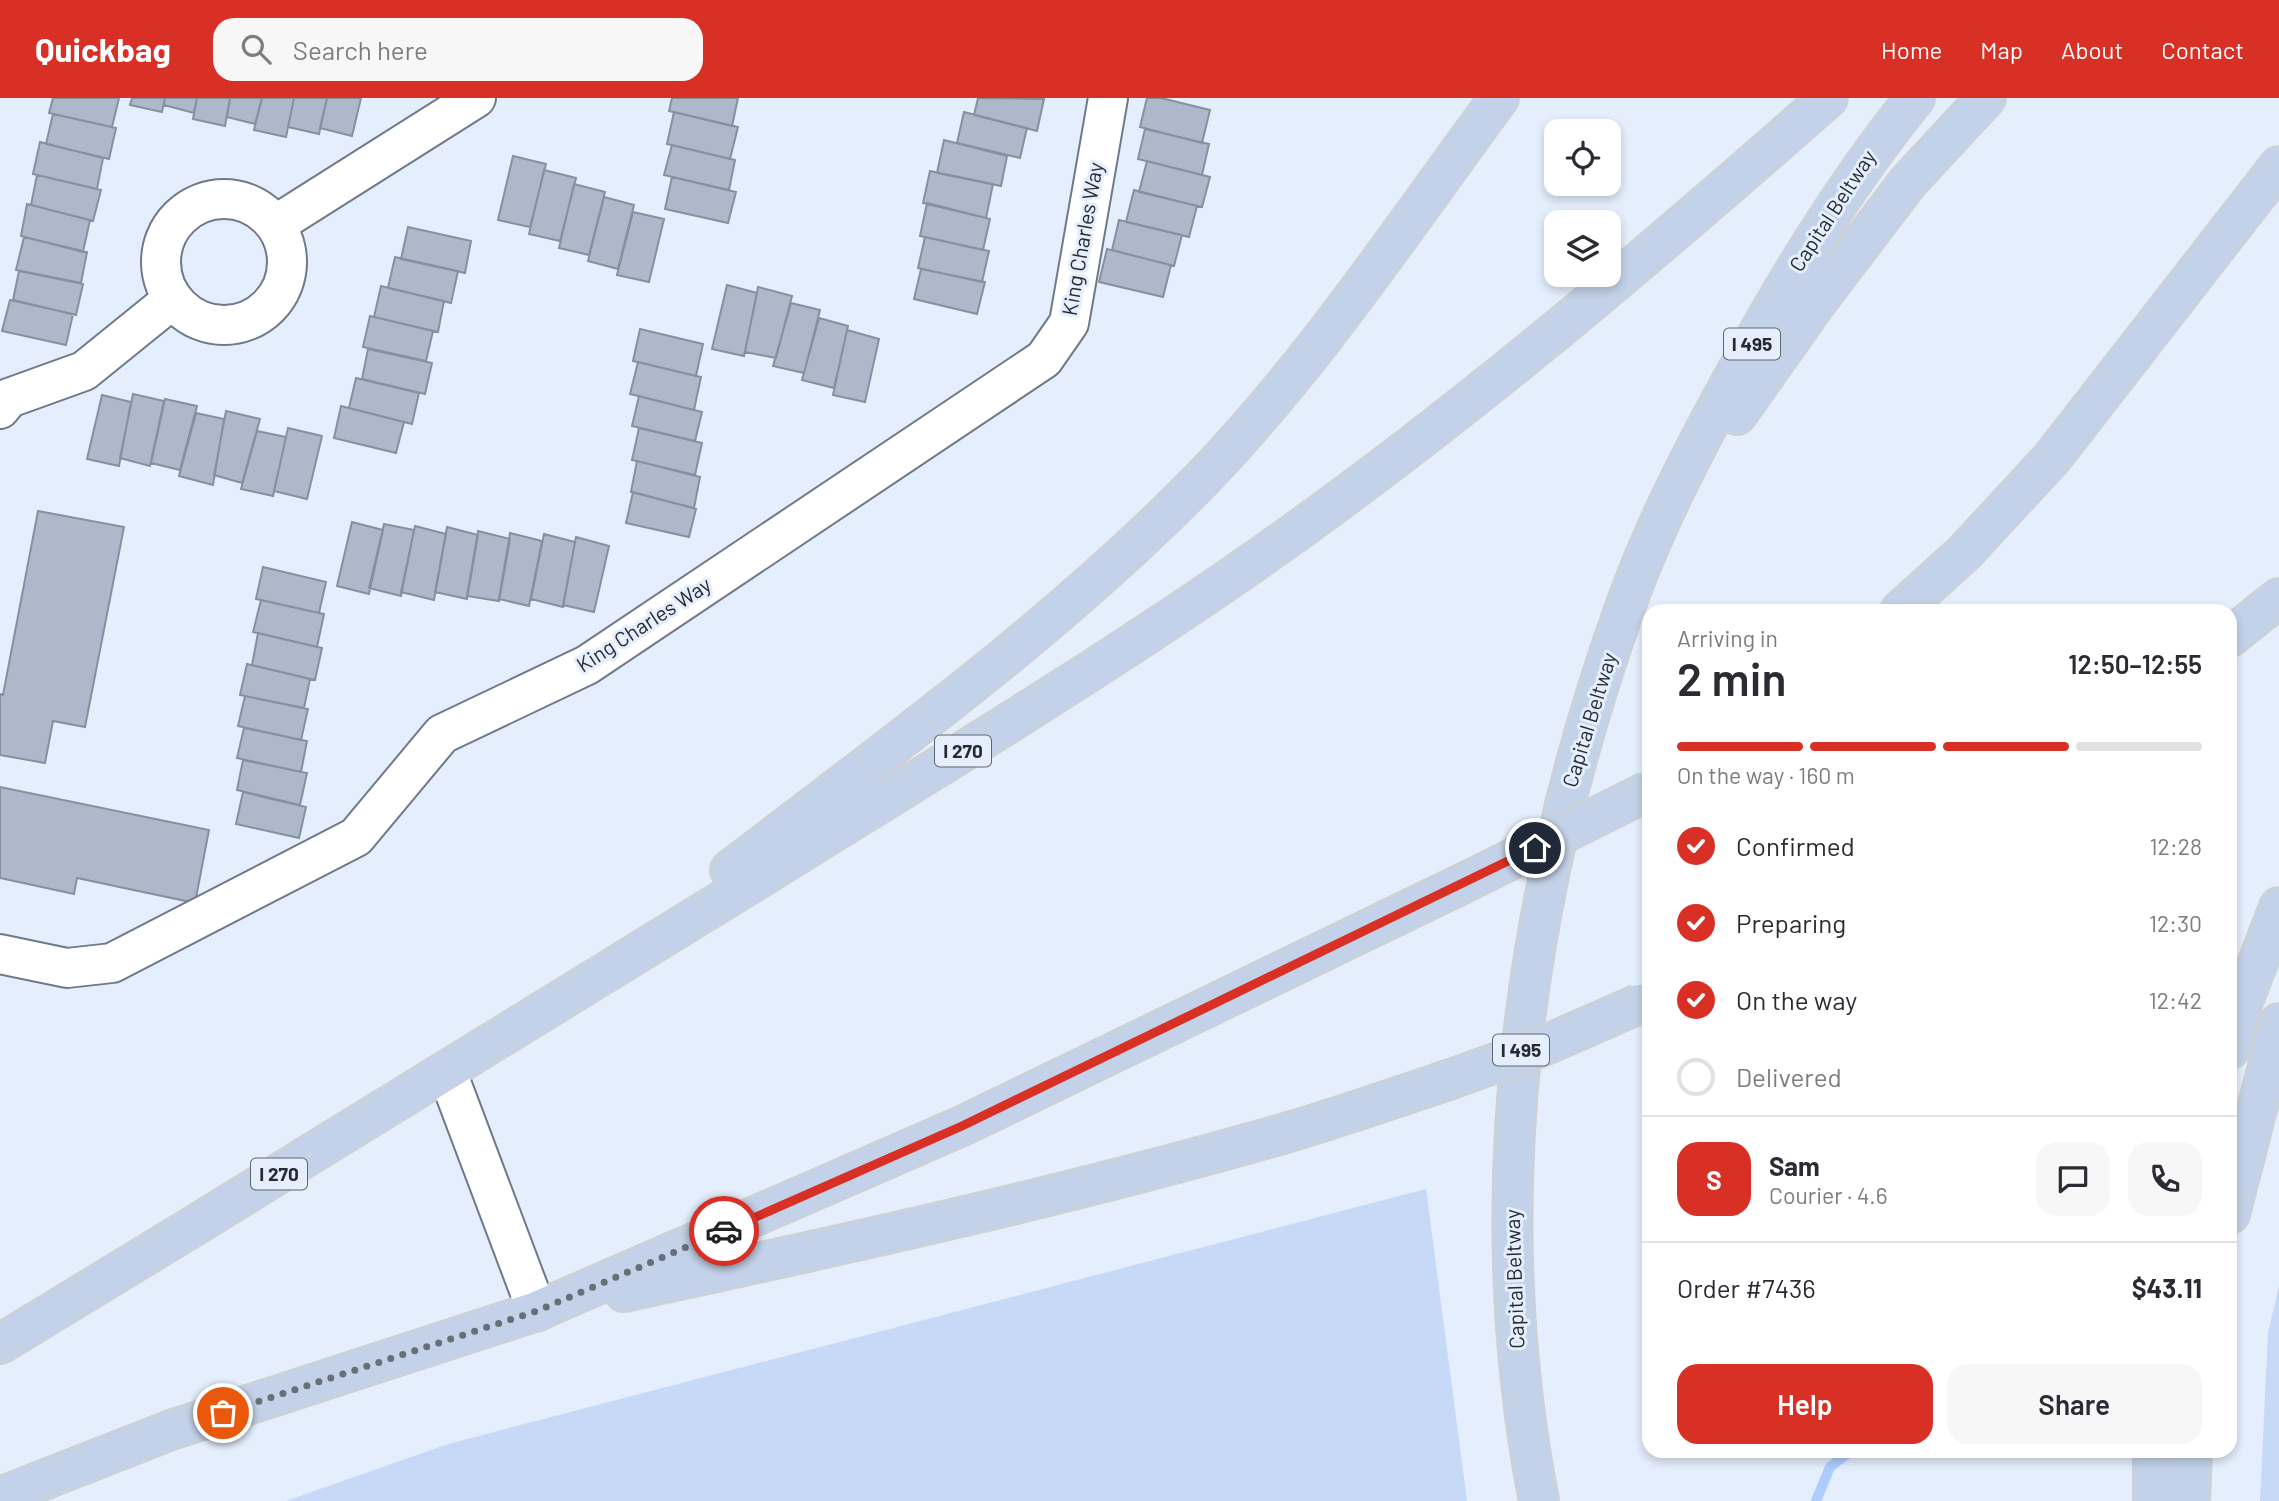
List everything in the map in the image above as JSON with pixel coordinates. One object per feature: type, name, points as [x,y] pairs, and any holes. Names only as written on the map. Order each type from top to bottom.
[{"type":"highway","points":[[557,1003],[985,674],[1090,587],[1202,479],[1300,367],[1499,98]]},
{"type":"highway","name":"I 270","points":[[0,1344],[447,1072],[1086,674],[1230,579],[1360,485],[1641,260],[1828,98]]},
{"type":"highway","name":"Capital Beltway","points":[[1539,1501],[1518,1370],[1511,1234],[1515,1098],[1531,960],[1562,813],[1624,610],[1669,504],[1719,403],[1780,293],[1865,159],[1915,98]]},
{"type":"highway","points":[[1624,610],[1677,513],[1733,421],[1816,303],[1908,182],[1986,98]]},
{"type":"highway","points":[[1908,604],[1965,552],[2052,458],[2279,166]]},
{"type":"highway","points":[[2237,631],[2279,598]]},
{"type":"highway","points":[[0,1497],[171,1430],[537,1311],[962,1126],[1642,794]]},
{"type":"highway","points":[[2237,1023],[2279,907]]},
{"type":"highway","points":[[537,1311],[822,1249],[1105,1181],[1290,1132],[1543,1046],[1642,1003]]},
{"type":"highway","points":[[2237,1187],[2279,1023]]},
{"type":"highway","points":[[2152,1501],[2153,1458]]},
{"type":"highway","points":[[2190,1501],[2192,1458]]},
{"type":"street","points":[[275,225],[476,98]]},
{"type":"street","name":"King Charles Way","points":[[0,954],[67,968],[112,963],[356,837],[442,734],[587,665],[1044,359],[1069,323],[1108,98]]},
{"type":"street","points":[[229,198],[262,211],[275,225],[283,240],[287,258],[285,276],[278,292],[260,312],[236,323],[218,325],[185,312],[173,299],[160,265],[162,247],[169,231],[194,206],[229,198]]},
{"type":"street","points":[[0,409],[9,398],[84,371],[173,299]]},
{"type":"street","points":[[447,1072],[537,1311]]},
{"type":"shaded area","points":[[1426,1189],[1467,1501],[286,1501],[448,1444]]},
{"type":"shaded area","points":[[2279,1286],[2279,1501],[2260,1501],[2268,1333]]},
{"type":"building","points":[[53,98],[119,98],[112,127],[49,113]]},
{"type":"building","points":[[132,98],[165,98],[162,112],[130,105]]},
{"type":"building","points":[[165,98],[197,98],[194,113],[164,105]]},
{"type":"building","points":[[197,98],[230,98],[225,126],[193,119]]},
{"type":"building","points":[[230,98],[262,98],[255,124],[227,117]]},
{"type":"building","points":[[262,98],[294,98],[286,137],[254,130]]},
{"type":"building","points":[[294,98],[327,98],[319,134],[288,127]]},
{"type":"building","points":[[327,98],[361,98],[352,136],[320,128]]},
{"type":"building","points":[[672,98],[738,98],[732,126],[669,111]]},
{"type":"building","points":[[978,98],[1044,99],[1037,131],[974,115]]},
{"type":"building","points":[[1147,98],[1161,98],[1210,110],[1202,143],[1140,127]]},
{"type":"building","points":[[674,112],[738,127],[730,159],[667,144]]},
{"type":"building","points":[[964,112],[1027,128],[1020,158],[957,143]]},
{"type":"building","points":[[53,114],[116,128],[109,159],[46,144]]},
{"type":"building","points":[[1145,129],[1209,144],[1202,175],[1138,159]]},
{"type":"building","points":[[944,140],[1007,156],[1001,186],[937,173]]},
{"type":"building","points":[[40,142],[103,158],[97,189],[33,174]]},
{"type":"building","points":[[672,145],[735,160],[729,190],[664,175]]},
{"type":"building","points":[[513,156],[546,164],[530,227],[498,220]]},
{"type":"building","points":[[1147,161],[1210,177],[1202,207],[1139,192]]},
{"type":"building","points":[[544,170],[576,178],[560,241],[529,234]]},
{"type":"building","points":[[930,171],[993,184],[986,218],[923,203]]},
{"type":"building","points":[[37,175],[101,190],[93,221],[31,205]]},
{"type":"building","points":[[672,177],[736,192],[728,223],[665,209]]},
{"type":"building","points":[[574,184],[605,192],[589,255],[559,248]]},
{"type":"building","points":[[1134,190],[1197,206],[1189,237],[1126,222]]},
{"type":"building","points":[[604,197],[634,205],[618,269],[588,261]]},
{"type":"building","points":[[927,203],[990,219],[983,250],[920,236]]},
{"type":"building","points":[[27,204],[90,220],[83,252],[21,236]]},
{"type":"building","points":[[633,212],[664,219],[649,282],[617,275]]},
{"type":"building","points":[[1119,220],[1182,235],[1174,266],[1112,250]]},
{"type":"building","points":[[408,227],[471,241],[465,273],[401,259]]},
{"type":"building","points":[[24,237],[87,252],[81,283],[16,270]]},
{"type":"building","points":[[925,237],[989,251],[982,282],[918,268]]},
{"type":"building","points":[[1107,249],[1171,265],[1163,297],[1099,282]]},
{"type":"building","points":[[395,257],[458,271],[451,303],[388,288]]},
{"type":"building","points":[[921,269],[985,282],[977,314],[914,299]]},
{"type":"building","points":[[19,271],[83,284],[76,315],[13,300]]},
{"type":"building","points":[[727,285],[757,293],[744,356],[712,349]]},
{"type":"building","points":[[381,286],[444,301],[438,332],[374,317]]},
{"type":"building","points":[[758,287],[792,296],[776,358],[745,352]]},
{"type":"building","points":[[10,300],[73,314],[66,345],[2,331]]},
{"type":"building","points":[[791,303],[820,310],[804,373],[773,366]]},
{"type":"building","points":[[370,316],[433,331],[426,361],[363,347]]},
{"type":"building","points":[[819,318],[848,326],[834,388],[802,380]]},
{"type":"building","points":[[640,329],[703,344],[696,376],[633,361]]},
{"type":"building","points":[[847,330],[879,339],[865,402],[833,395]]},
{"type":"building","points":[[368,349],[432,363],[425,394],[362,379]]},
{"type":"building","points":[[638,362],[701,377],[694,410],[630,394]]},
{"type":"building","points":[[356,378],[419,393],[412,424],[349,408]]},
{"type":"building","points":[[133,394],[164,401],[150,466],[120,458]]},
{"type":"building","points":[[102,395],[131,402],[119,466],[87,459]]},
{"type":"building","points":[[639,396],[702,412],[695,441],[632,426]]},
{"type":"building","points":[[165,399],[197,406],[180,470],[151,463]]},
{"type":"building","points":[[341,406],[404,422],[396,453],[334,438]]},
{"type":"building","points":[[226,411],[260,419],[242,483],[214,475]]},
{"type":"building","points":[[196,413],[224,419],[213,485],[179,476]]},
{"type":"building","points":[[288,428],[322,436],[307,499],[274,491]]},
{"type":"building","points":[[639,428],[702,443],[695,475],[632,460]]},
{"type":"building","points":[[257,431],[286,437],[273,496],[241,489]]},
{"type":"building","points":[[637,461],[700,477],[694,508],[631,492]]},
{"type":"building","points":[[633,492],[696,509],[689,537],[626,523]]},
{"type":"building","points":[[38,511],[124,527],[85,727],[53,721],[45,763],[0,755],[0,694],[3,695]]},
{"type":"building","points":[[352,522],[383,530],[369,594],[337,586]]},
{"type":"building","points":[[384,524],[414,530],[401,596],[369,588]]},
{"type":"building","points":[[415,526],[446,534],[434,600],[401,592]]},
{"type":"building","points":[[447,527],[478,535],[467,599],[435,592]]},
{"type":"building","points":[[478,531],[510,539],[499,601],[467,596]]},
{"type":"building","points":[[510,533],[542,541],[529,606],[499,599]]},
{"type":"building","points":[[544,534],[575,542],[563,607],[531,599]]},
{"type":"building","points":[[576,537],[609,546],[594,612],[563,605]]},
{"type":"building","points":[[263,567],[326,582],[319,613],[256,599]]},
{"type":"building","points":[[261,600],[324,614],[317,647],[253,632]]},
{"type":"building","points":[[258,633],[322,648],[315,680],[252,665]]},
{"type":"building","points":[[247,664],[310,679],[304,708],[240,695]]},
{"type":"building","points":[[245,696],[308,709],[301,740],[238,726]]},
{"type":"building","points":[[244,728],[307,741],[301,772],[237,758]]},
{"type":"building","points":[[243,760],[307,773],[300,805],[237,790]]},
{"type":"building","points":[[0,787],[209,830],[195,903],[77,878],[74,894],[0,878]]},
{"type":"building","points":[[243,792],[306,807],[299,838],[236,824]]},
{"type":"waterway","points":[[1816,1501],[1830,1467],[1842,1458]]},
{"type":"way so far","points":[[223,1413],[537,1311],[724,1231]]},
{"type":"route","points":[[724,1231],[962,1126],[1535,848]]}]
